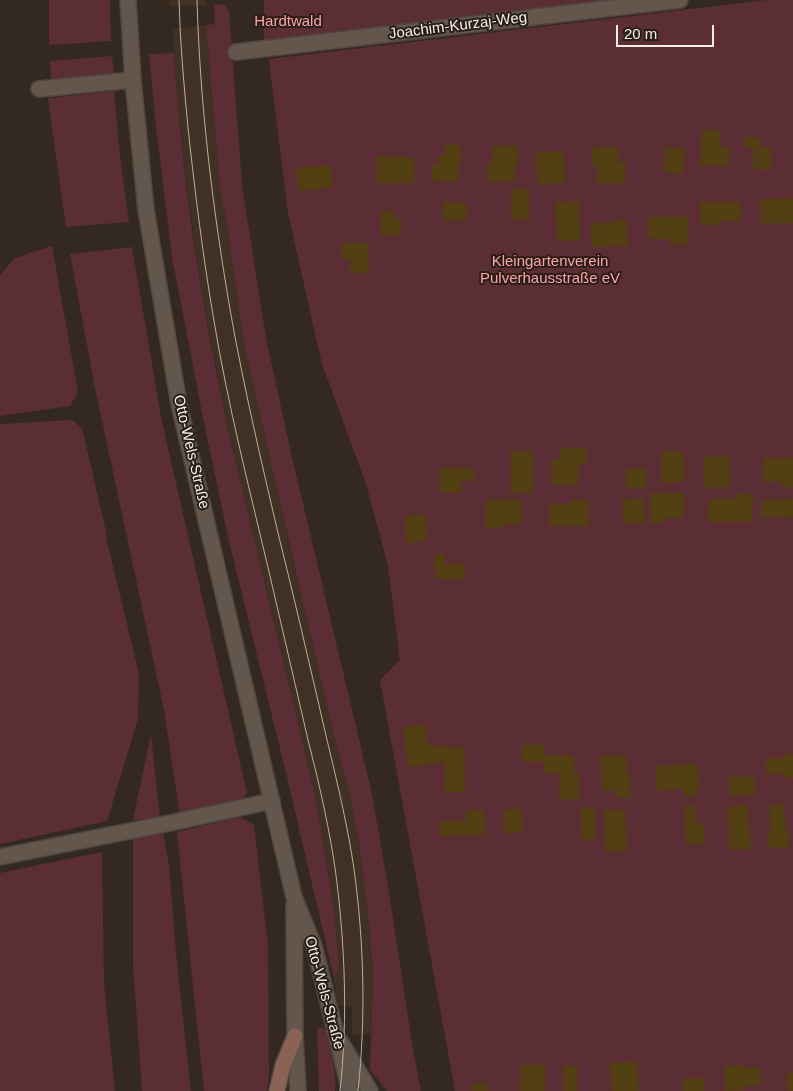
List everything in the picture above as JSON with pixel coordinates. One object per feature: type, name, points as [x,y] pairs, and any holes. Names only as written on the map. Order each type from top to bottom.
[{"type":"main road","points":[[277,1091],[283,1065],[295,1036]]},
{"type":"street","name":"Otto-Wels-Straße","points":[[128,0],[133,80],[146,210],[179,404],[294,897],[314,946],[350,1091]]},
{"type":"street","name":"Joachim-Kurzaj-Weg","points":[[236,52],[680,0]]},
{"type":"street","points":[[39,89],[133,80]]},
{"type":"street","points":[[0,857],[170,823],[272,800]]},
{"type":"street","name":"Otto-Wels-Straße","points":[[294,897],[295,1036],[298,1091]]},
{"type":"street","points":[[334,1030],[370,1091]]},
{"type":"shaded area","points":[[170,0],[206,0],[206,5],[170,7]]},
{"type":"shaded area","points":[[206,25],[220,188],[228,231],[287,535],[338,752],[350,794],[359,843],[373,973],[371,1034],[352,1034],[352,1007],[338,1005],[334,978],[339,966],[334,908],[316,799],[229,434],[201,288],[184,164],[176,85],[173,29]]},
{"type":"green space","points":[[49,0],[110,0],[111,41],[49,45]]},
{"type":"green space","name":"Hardtwald","points":[[264,0],[625,0],[264,47]]},
{"type":"green space","name":"Kleingartenverein Pulverhausstraße eV","points":[[767,0],[793,0],[793,1091],[455,1091],[380,680],[400,660],[388,566],[366,484],[322,364],[318,347],[288,213],[269,59]]},
{"type":"green space","points":[[214,4],[225,5],[229,11],[242,185],[266,338],[291,453],[372,794],[421,1091],[387,1091],[370,1070],[373,973],[359,843],[350,794],[338,752],[244,343],[220,188],[206,25],[215,24]]},
{"type":"green space","points":[[174,53],[184,171],[204,306],[229,434],[316,799],[334,908],[339,966],[334,978],[229,541],[172,257],[149,54]]},
{"type":"green space","points":[[112,56],[114,73],[51,80],[50,61]]},
{"type":"green space","points":[[114,91],[120,157],[129,222],[66,227],[48,98]]},
{"type":"green space","points":[[52,246],[78,392],[70,406],[0,416],[0,275],[15,258]]},
{"type":"green space","points":[[132,247],[162,422],[247,793],[241,801],[180,816],[164,710],[95,388],[70,254]]},
{"type":"green space","points":[[72,420],[82,428],[139,674],[138,719],[107,821],[0,844],[0,424]]},
{"type":"green space","points":[[151,734],[160,818],[133,820]]},
{"type":"green space","points":[[240,817],[254,825],[268,946],[269,1071],[267,1091],[204,1091],[177,832]]},
{"type":"green space","points":[[163,832],[169,866],[177,964],[191,1091],[142,1091],[133,966],[133,838]]},
{"type":"green space","points":[[102,852],[104,983],[115,1091],[0,1091],[0,873]]},
{"type":"green space","points":[[320,1027],[325,1029],[331,1051],[335,1075],[335,1091],[319,1091],[317,1029]]},
{"type":"building","points":[[702,130],[721,130],[720,146],[730,147],[728,166],[700,165]]},
{"type":"building","points":[[744,138],[760,138],[760,147],[771,147],[771,170],[753,170],[753,148],[745,148]]},
{"type":"building","points":[[445,144],[462,145],[461,164],[458,164],[458,182],[432,181],[432,164],[438,164],[438,156],[445,156]]},
{"type":"building","points":[[518,145],[519,164],[515,164],[516,181],[488,182],[486,163],[493,163],[492,147]]},
{"type":"building","points":[[618,146],[618,163],[626,163],[625,183],[597,183],[597,166],[591,167],[592,147]]},
{"type":"building","points":[[665,147],[685,148],[684,174],[664,173]]},
{"type":"building","points":[[563,150],[566,182],[538,185],[535,153]]},
{"type":"building","points":[[377,156],[414,157],[414,183],[377,183]]},
{"type":"building","points":[[331,165],[333,188],[298,191],[296,168]]},
{"type":"building","points":[[511,189],[529,189],[530,219],[511,220]]},
{"type":"building","points":[[793,198],[793,223],[761,224],[760,199]]},
{"type":"building","points":[[579,201],[580,240],[557,241],[555,202]]},
{"type":"building","points":[[443,202],[467,203],[466,221],[442,220]]},
{"type":"building","points":[[700,202],[741,202],[741,221],[721,221],[721,225],[700,225]]},
{"type":"building","points":[[381,211],[395,212],[395,217],[401,218],[401,236],[380,235]]},
{"type":"building","points":[[648,217],[688,217],[688,244],[669,245],[670,239],[647,238]]},
{"type":"building","points":[[627,219],[628,246],[592,247],[591,223],[614,222],[613,220]]},
{"type":"building","points":[[368,242],[369,273],[350,273],[350,259],[342,259],[341,243]]},
{"type":"building","points":[[559,448],[587,448],[587,464],[578,465],[578,485],[552,485],[552,459],[560,459]]},
{"type":"building","points":[[510,451],[533,451],[533,493],[511,494]]},
{"type":"building","points":[[661,451],[684,451],[684,482],[661,483]]},
{"type":"building","points":[[729,456],[730,487],[705,488],[704,457]]},
{"type":"building","points":[[763,458],[793,458],[793,487],[782,488],[782,482],[763,482]]},
{"type":"building","points":[[439,468],[474,468],[474,481],[461,481],[461,493],[439,493]]},
{"type":"building","points":[[626,468],[646,468],[646,488],[626,488]]},
{"type":"building","points":[[650,493],[684,493],[684,518],[664,518],[664,523],[650,524]]},
{"type":"building","points":[[735,493],[753,494],[752,522],[708,522],[708,499],[735,499]]},
{"type":"building","points":[[644,498],[645,523],[623,524],[622,499]]},
{"type":"building","points":[[521,499],[522,524],[503,525],[503,528],[486,528],[485,500]]},
{"type":"building","points":[[570,499],[589,500],[589,526],[549,526],[549,504],[570,504]]},
{"type":"building","points":[[793,499],[793,517],[761,518],[761,500]]},
{"type":"building","points":[[425,514],[427,541],[407,543],[404,516]]},
{"type":"building","points":[[434,554],[445,554],[444,564],[465,564],[465,579],[435,579]]},
{"type":"building","points":[[425,724],[428,745],[465,748],[465,792],[444,792],[445,762],[408,767],[403,727]]},
{"type":"building","points":[[522,745],[544,745],[543,755],[574,755],[574,773],[580,773],[579,800],[559,799],[559,773],[544,773],[544,762],[522,762]]},
{"type":"building","points":[[785,754],[793,754],[793,778],[785,778],[784,774],[766,774],[766,758],[785,758]]},
{"type":"building","points":[[626,755],[627,773],[630,773],[631,798],[615,798],[614,790],[602,791],[600,756]]},
{"type":"building","points":[[697,763],[699,789],[696,788],[697,796],[684,797],[684,789],[657,791],[655,766]]},
{"type":"building","points":[[754,776],[755,795],[730,796],[728,777]]},
{"type":"building","points":[[784,804],[786,831],[789,831],[790,847],[768,848],[767,831],[771,831],[769,805]]},
{"type":"building","points":[[685,805],[695,805],[696,824],[704,823],[705,844],[686,845]]},
{"type":"building","points":[[748,805],[751,849],[729,850],[728,806]]},
{"type":"building","points":[[595,807],[596,839],[582,840],[580,808]]},
{"type":"building","points":[[521,808],[524,831],[505,834],[502,811]]},
{"type":"building","points":[[466,810],[485,810],[485,835],[440,836],[439,821],[466,821]]},
{"type":"building","points":[[604,810],[625,810],[627,851],[605,852]]},
{"type":"building","points":[[637,1061],[639,1091],[611,1091],[610,1063]]},
{"type":"building","points":[[521,1065],[546,1065],[545,1091],[520,1091]]},
{"type":"building","points":[[743,1065],[743,1068],[761,1067],[761,1085],[743,1086],[744,1090],[725,1091],[724,1066]]},
{"type":"building","points":[[563,1066],[578,1066],[577,1091],[563,1091]]},
{"type":"building","points":[[786,1073],[793,1073],[793,1091],[787,1091]]},
{"type":"building","points":[[683,1078],[704,1078],[704,1091],[683,1091]]},
{"type":"building","points":[[486,1082],[488,1091],[472,1091],[471,1085]]},
{"type":"tram line","points":[[179,0],[188,128],[203,249],[220,353],[240,449],[321,793],[334,859],[342,929],[345,1010],[340,1091]]},
{"type":"tram line","points":[[197,0],[208,158],[231,315],[241,370],[348,833],[354,869],[360,924],[363,980],[361,1063],[358,1091]]}]
